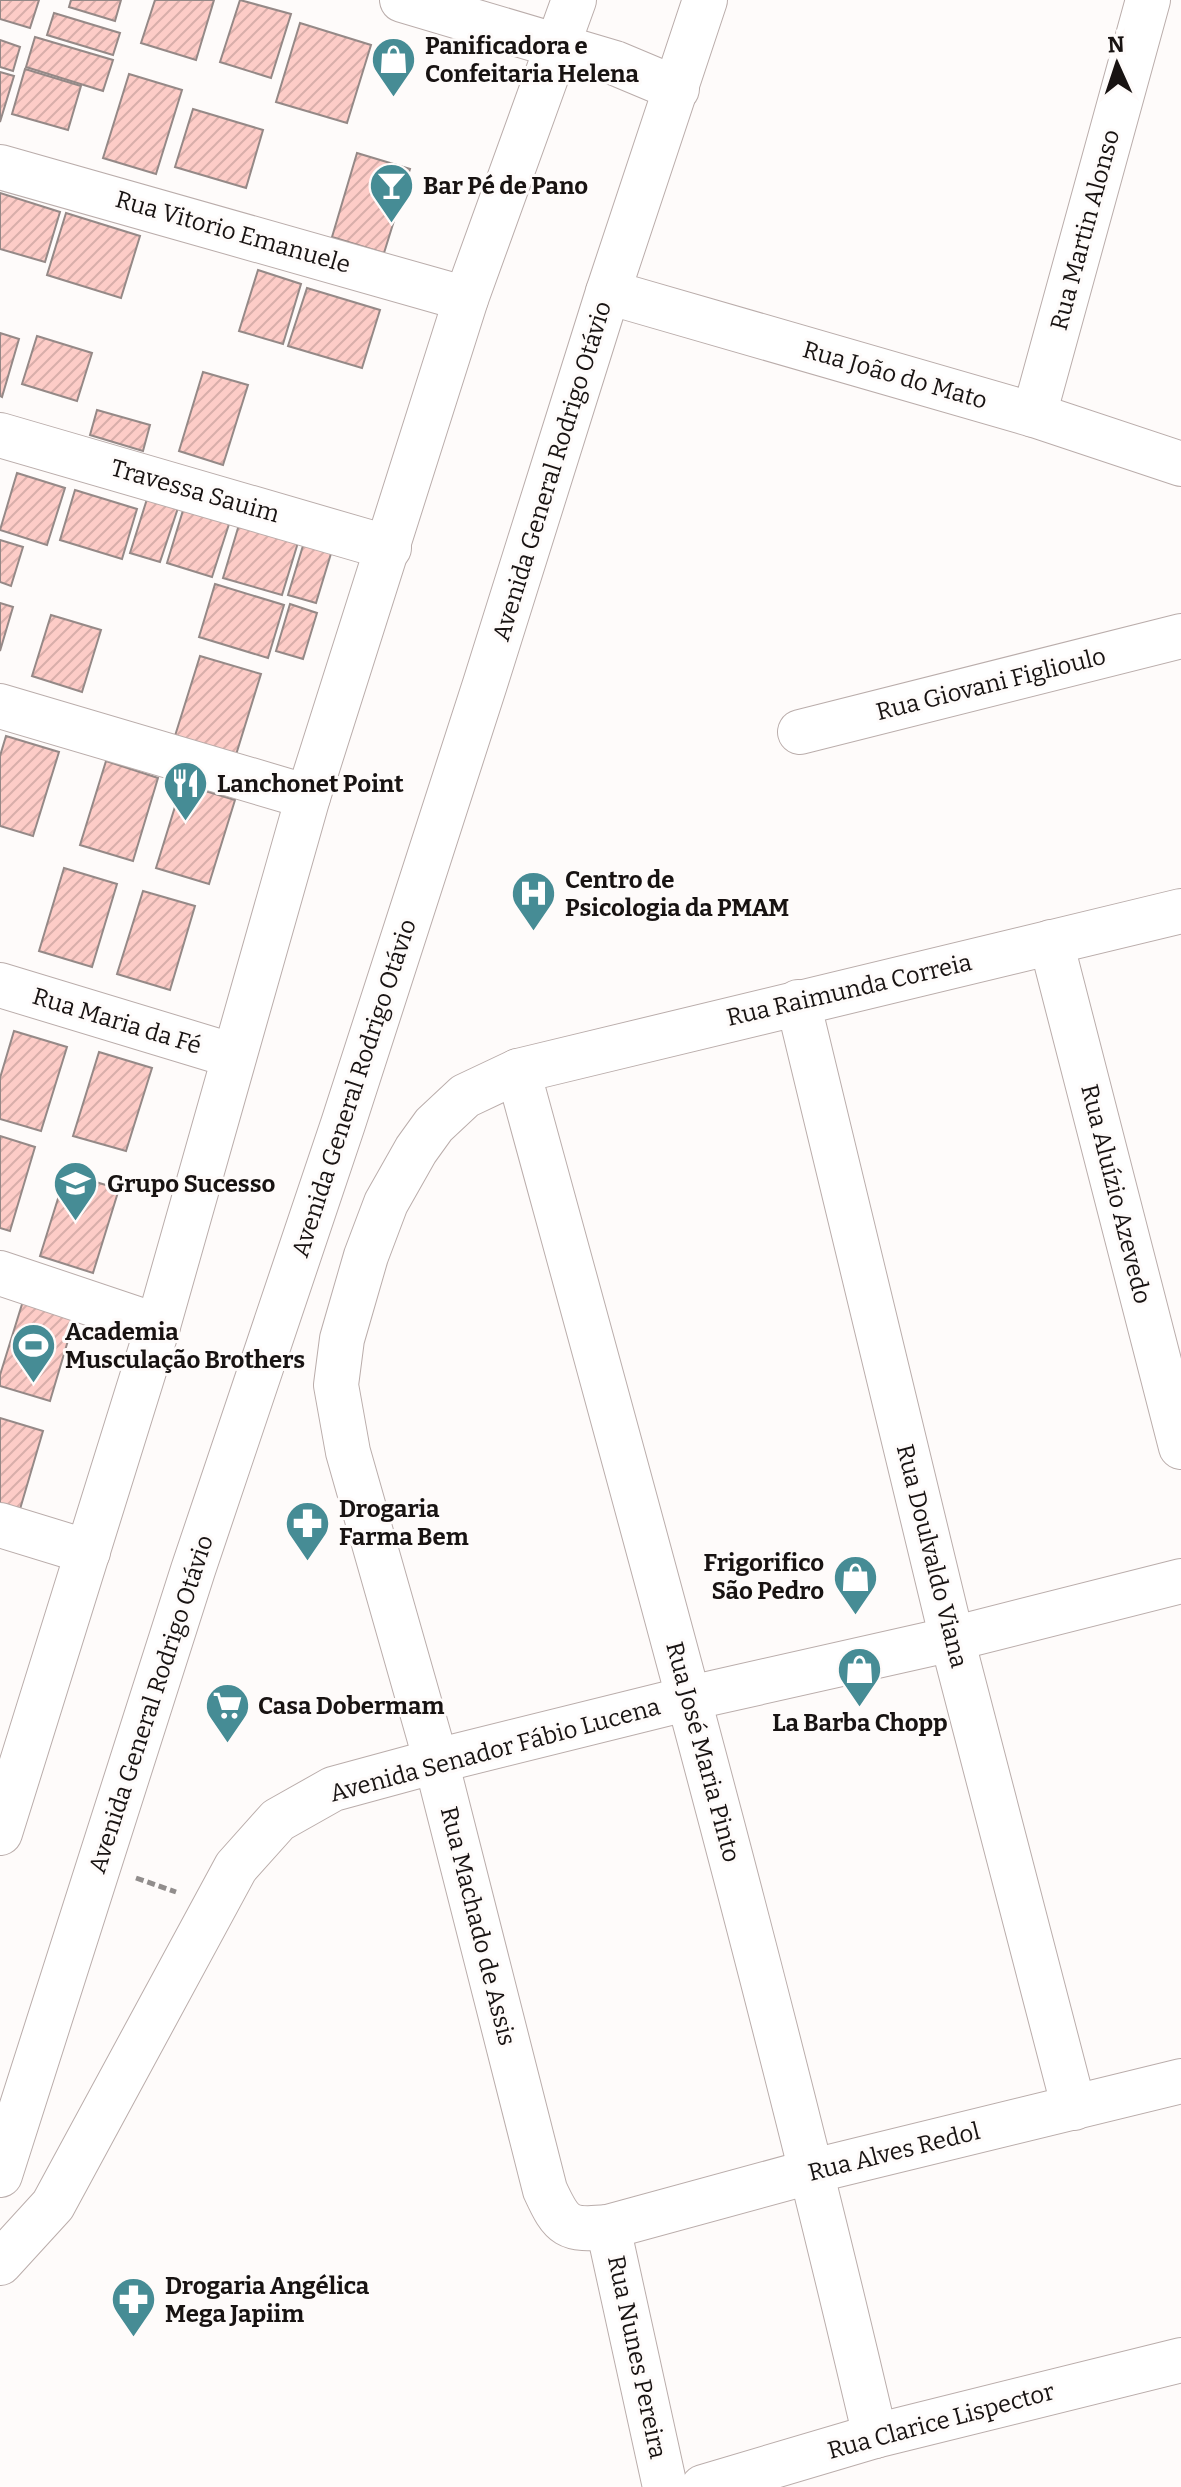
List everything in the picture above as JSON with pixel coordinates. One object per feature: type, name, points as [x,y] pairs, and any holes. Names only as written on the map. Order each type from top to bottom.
[{"type":"street","points":[[402,0],[499,14],[558,46],[615,63],[677,89]]},
{"type":"street","points":[[3,1813],[158,1326],[308,797],[466,299],[574,0]]},
{"type":"street","name":"Avenida General Rodrigo Otávio","points":[[0,2175],[193,1570],[343,1124],[608,292],[705,0]]},
{"type":"street","name":"Rua Martin Alonso","points":[[1034,415],[1148,0]]},
{"type":"street","name":"Rua Vitorio Emanuele","points":[[0,167],[466,299]]},
{"type":"street","name":"Rua João do Mato","points":[[608,292],[1034,415],[1181,464]]},
{"type":"street","name":"Travessa Sauim","points":[[0,435],[389,548]]},
{"type":"street","name":"Rua Giovani Figlioulo","points":[[800,732],[1181,636]]},
{"type":"street","points":[[0,706],[308,797]]},
{"type":"street","name":"Rua Raimunda Correia","points":[[416,1150],[434,1125],[465,1096],[518,1071],[1181,911]]},
{"type":"street","name":"Rua Aluízio Azevedo","points":[[1051,942],[1181,1447]]},
{"type":"street","name":"Rua Maria da Fé","points":[[0,985],[234,1056]]},
{"type":"street","name":"Rua Doulvaldo Viana","points":[[798,1002],[952,1639],[1074,2108]]},
{"type":"street","name":"Rua José Maria Pinto","points":[[518,1071],[690,1698],[813,2171],[875,2436]]},
{"type":"street","name":"Rua Machado de Assis","points":[[416,1150],[386,1203],[366,1256],[342,1339],[336,1385],[348,1452],[436,1761],[545,2190],[555,2212],[566,2224],[581,2230],[608,2227]]},
{"type":"street","points":[[0,1273],[158,1326]]},
{"type":"street","points":[[0,1525],[88,1552]]},
{"type":"street","name":"Avenida Senador Fábio Lucena","points":[[0,2263],[53,2205],[236,1867],[278,1820],[333,1789],[436,1761],[690,1698],[952,1639],[1181,1581]]},
{"type":"street","name":"Rua Alves Redol","points":[[608,2227],[813,2171],[1181,2081]]},
{"type":"street","name":"Rua Nunes Pereira","points":[[608,2227],[665,2487]]},
{"type":"street","name":"Rua Clarice Lispector","points":[[703,2487],[875,2436],[1181,2360]]},
{"type":"building","points":[[0,0],[39,0],[30,28],[0,19]]},
{"type":"building","points":[[71,0],[121,0],[115,21],[69,7]]},
{"type":"building","points":[[155,0],[214,0],[196,60],[141,43]]},
{"type":"building","points":[[240,0],[291,14],[271,78],[220,62]]},
{"type":"building","points":[[54,13],[120,33],[113,55],[47,35]]},
{"type":"building","points":[[300,23],[371,45],[347,123],[276,102]]},
{"type":"building","points":[[35,37],[113,60],[103,91],[26,67]]},
{"type":"building","points":[[0,40],[20,47],[13,71],[0,67]]},
{"type":"building","points":[[25,69],[81,86],[68,130],[12,114]]},
{"type":"building","points":[[0,72],[14,76],[0,122]]},
{"type":"building","points":[[129,74],[182,90],[156,174],[103,158]]},
{"type":"building","points":[[193,109],[263,130],[246,188],[175,167]]},
{"type":"building","points":[[357,153],[410,169],[384,253],[332,237]]},
{"type":"building","points":[[0,193],[60,212],[45,262],[0,249]]},
{"type":"building","points":[[66,213],[140,236],[121,298],[47,275]]},
{"type":"building","points":[[258,270],[301,284],[283,344],[239,331]]},
{"type":"building","points":[[307,288],[380,310],[362,368],[288,346]]},
{"type":"building","points":[[0,333],[19,339],[2,397],[0,396]]},
{"type":"building","points":[[37,336],[92,353],[77,401],[22,384]]},
{"type":"building","points":[[203,372],[248,385],[223,465],[179,451]]},
{"type":"building","points":[[97,410],[150,425],[143,451],[90,435]]},
{"type":"building","points":[[17,473],[65,488],[47,545],[0,530]]},
{"type":"building","points":[[75,490],[137,509],[122,559],[60,540]]},
{"type":"building","points":[[147,499],[178,508],[160,562],[130,553]]},
{"type":"building","points":[[184,507],[230,521],[212,577],[167,563]]},
{"type":"building","points":[[241,518],[300,536],[282,595],[223,578]]},
{"type":"building","points":[[305,539],[333,547],[316,603],[288,595]]},
{"type":"building","points":[[0,540],[23,547],[11,586],[0,582]]},
{"type":"building","points":[[215,584],[284,605],[268,658],[199,637]]},
{"type":"building","points":[[0,603],[13,607],[0,651]]},
{"type":"building","points":[[290,604],[317,613],[303,659],[276,651]]},
{"type":"building","points":[[51,615],[101,630],[82,692],[32,676]]},
{"type":"building","points":[[200,656],[261,674],[235,758],[174,739]]},
{"type":"building","points":[[6,736],[59,752],[33,836],[0,826],[0,756]]},
{"type":"building","points":[[106,761],[158,778],[133,861],[80,845]]},
{"type":"building","points":[[182,784],[235,800],[209,884],[156,868]]},
{"type":"building","points":[[64,868],[117,884],[92,967],[39,951]]},
{"type":"building","points":[[143,891],[195,906],[170,990],[117,974]]},
{"type":"building","points":[[14,1031],[67,1047],[41,1131],[0,1119],[0,1078]]},
{"type":"building","points":[[99,1052],[152,1068],[126,1151],[73,1136]]},
{"type":"building","points":[[0,1136],[35,1147],[10,1231],[0,1228]]},
{"type":"building","points":[[66,1173],[119,1189],[93,1273],[40,1256]]},
{"type":"building","points":[[23,1301],[75,1317],[50,1401],[0,1386],[0,1375]]},
{"type":"building","points":[[0,1418],[43,1431],[18,1516],[0,1510]]},
{"type":"place","name":"Panificadora e Confeitaria Helena","points":[[394,99]]},
{"type":"place","name":"Bar Pé de Pano","points":[[392,225]]},
{"type":"place","name":"Lanchonet Point","points":[[186,823]]},
{"type":"place","name":"Centro de Psicologia da PMAM","points":[[534,933]]},
{"type":"place","name":"Grupo Sucesso","points":[[76,1223]]},
{"type":"place","name":"Academia Musculação Brothers","points":[[34,1385]]},
{"type":"place","name":"Drogaria Farma Bem","points":[[308,1562]]},
{"type":"place","name":"Frigorifico São Pedro","points":[[855,1616]]},
{"type":"place","name":"La Barba Chopp","points":[[860,1708]]},
{"type":"place","name":"Casa Dobermam","points":[[227,1745]]},
{"type":"place","name":"Drogaria Angélica Mega Japiim","points":[[134,2339]]}]
